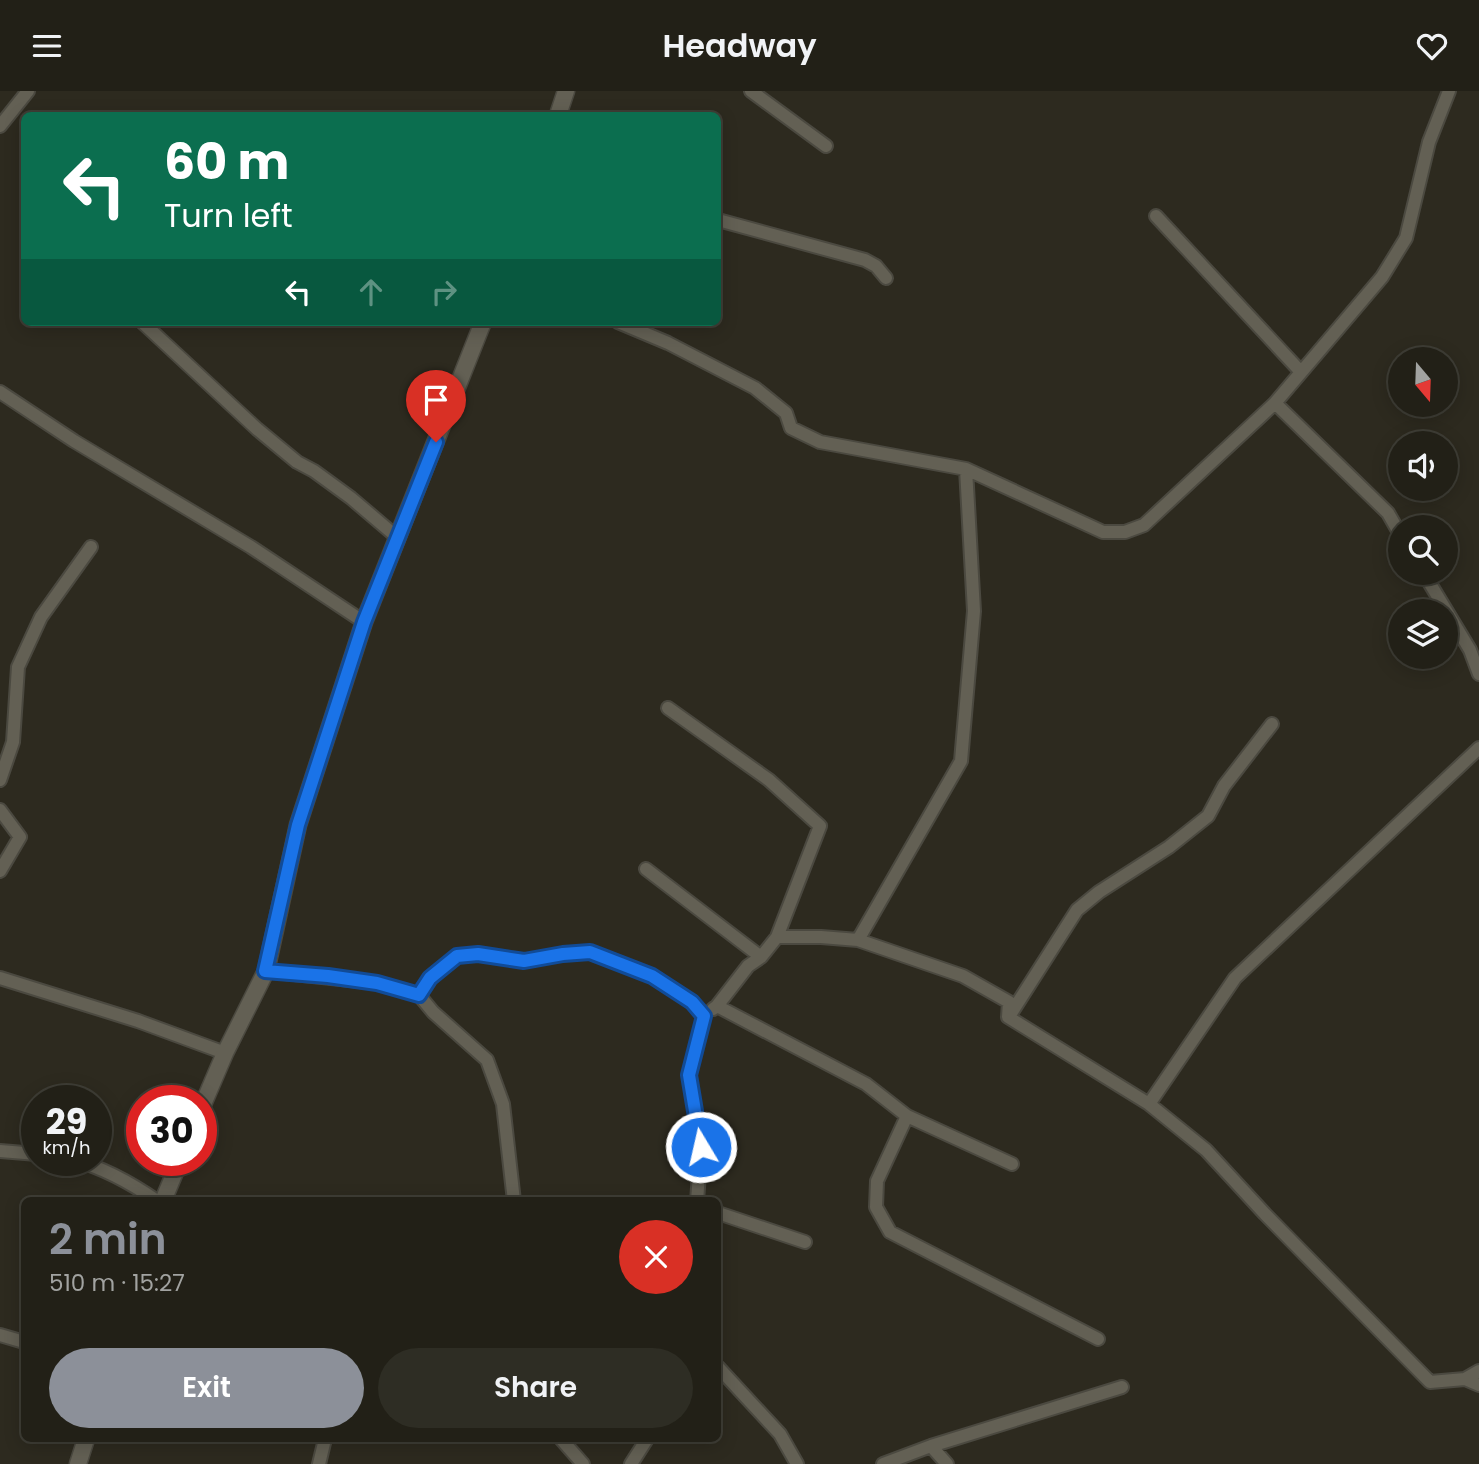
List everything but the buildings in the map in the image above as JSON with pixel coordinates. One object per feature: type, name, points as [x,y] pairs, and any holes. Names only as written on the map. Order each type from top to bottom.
[{"type":"street","points":[[0,126],[28,91]]},
{"type":"street","points":[[559,112],[566,91]]},
{"type":"street","points":[[751,91],[826,146]]},
{"type":"street","points":[[627,326],[755,388],[786,413],[791,428],[820,442],[966,469],[1103,532],[1125,532],[1144,524],[1275,403],[1382,277],[1406,238],[1429,142],[1449,91]]},
{"type":"street","points":[[1157,216],[1301,372]]},
{"type":"street","points":[[721,221],[865,260],[876,266],[886,278]]},
{"type":"street","points":[[146,326],[257,429],[298,462],[351,498],[398,538]]},
{"type":"street","points":[[211,1085],[265,971],[298,825],[364,622],[481,326]]},
{"type":"street","points":[[0,392],[74,442],[251,547],[364,622]]},
{"type":"street","points":[[1275,403],[1389,515]]},
{"type":"street","points":[[858,940],[961,761],[974,611],[966,469]]},
{"type":"street","points":[[0,780],[13,742],[19,667],[41,617],[92,547]]},
{"type":"street","points":[[1432,585],[1474,646],[1479,674]]},
{"type":"street","points":[[668,708],[769,780],[820,826],[777,937],[761,957],[748,967],[717,1006],[704,1016],[689,1075],[701,1147],[697,1197]]},
{"type":"street","points":[[1009,1017],[1077,910],[1209,816],[1224,786],[1272,724]]},
{"type":"street","points":[[1149,1104],[1235,978],[1479,748]]},
{"type":"street","points":[[0,810],[20,837],[0,871]]},
{"type":"street","points":[[646,869],[761,957]]},
{"type":"street","points":[[777,937],[858,940],[963,976],[1009,1002],[1009,1017]]},
{"type":"street","points":[[419,995],[430,978],[457,956],[478,954],[524,961],[590,952],[652,976],[692,1002],[704,1016]]},
{"type":"street","points":[[265,971],[377,983],[419,995],[433,1012],[487,1060],[503,1104],[514,1197]]},
{"type":"street","points":[[0,978],[138,1021],[225,1053]]},
{"type":"street","points":[[717,1006],[866,1084],[907,1116],[1012,1164]]},
{"type":"street","points":[[1009,1017],[1149,1104],[1206,1150],[1430,1382],[1465,1380],[1479,1385]]},
{"type":"street","points":[[907,1116],[877,1181],[876,1207],[890,1232],[1098,1339]]},
{"type":"street","points":[[0,1151],[21,1153]]},
{"type":"street","points":[[112,1175],[151,1197]]},
{"type":"street","points":[[165,1197],[173,1176]]},
{"type":"street","points":[[721,1214],[805,1242]]},
{"type":"street","points":[[0,1335],[21,1341]]},
{"type":"street","points":[[721,1370],[780,1434],[797,1464]]},
{"type":"street","points":[[1465,1380],[1479,1371]]},
{"type":"street","points":[[883,1464],[931,1446],[1122,1387]]},
{"type":"street","points":[[78,1464],[85,1442]]},
{"type":"street","points":[[319,1464],[324,1442]]},
{"type":"street","points":[[564,1442],[583,1464]]},
{"type":"street","points":[[631,1464],[645,1442]]},
{"type":"street","points":[[931,1446],[947,1464]]},
{"type":"route","points":[[436,442],[364,622],[298,825],[265,971],[377,983],[419,995],[430,978],[457,956],[478,954],[524,961],[590,952],[652,976],[692,1002],[704,1016],[689,1075],[701,1147]]}]
